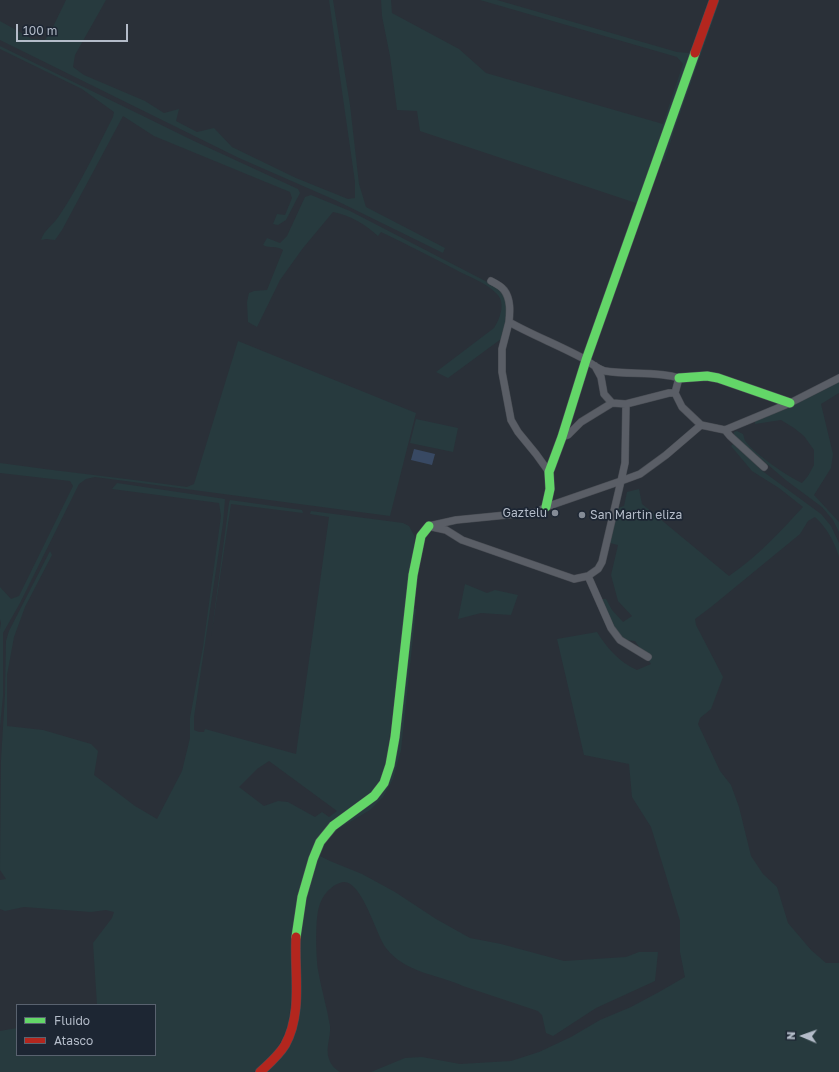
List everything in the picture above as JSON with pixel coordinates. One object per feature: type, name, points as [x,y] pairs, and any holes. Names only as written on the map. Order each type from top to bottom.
[{"type":"street","points":[[546,506],[550,489],[549,472],[562,437],[586,360],[714,0]]},
{"type":"street","points":[[491,281],[504,290],[508,298],[509,314],[502,349],[502,364],[506,401],[511,420],[518,432],[549,472]]},
{"type":"street","points":[[508,322],[586,360],[603,370],[638,374],[672,375],[679,378],[707,376],[718,378],[790,403]]},
{"type":"street","points":[[595,366],[601,377],[604,394],[612,403]]},
{"type":"street","points":[[679,378],[675,393],[682,407],[701,425],[725,430],[790,403],[839,378]]},
{"type":"street","points":[[562,437],[568,435],[581,422],[612,403],[626,404],[669,393],[675,393]]},
{"type":"street","points":[[429,526],[446,530],[462,540],[574,579],[588,576],[598,569],[602,562],[625,463],[626,404]]},
{"type":"street","points":[[260,1072],[273,1060],[286,1042],[293,1023],[296,939],[299,910],[305,884],[317,846],[329,830],[374,796],[380,790],[387,777],[395,737],[415,560],[421,536],[429,526],[456,520],[537,512],[546,506],[640,474],[666,455],[701,425]]},
{"type":"street","points":[[725,430],[764,467]]},
{"type":"street","points":[[588,576],[611,628],[620,640],[648,657]]},
{"type":"green space","points":[[66,0],[106,0],[75,55],[73,67],[84,75],[145,101],[164,113],[179,109],[176,121],[197,132],[214,128],[232,147],[296,178],[348,199],[355,198],[355,182],[329,0],[333,0],[350,105],[359,184],[366,207],[445,248],[443,253],[335,200],[239,158],[0,40],[0,21],[32,39],[45,40]]},
{"type":"green space","points":[[381,0],[391,0],[392,13],[459,49],[486,73],[663,124],[683,64],[677,57],[480,0],[497,0],[677,52],[689,53],[700,30],[601,305],[636,203],[420,131],[417,111],[397,110],[390,56],[382,16]]},
{"type":"green space","points":[[716,0],[720,0],[664,162],[660,160]]},
{"type":"green space","points":[[0,46],[194,141],[298,189],[300,193],[286,220],[278,225],[273,224],[277,214],[285,215],[292,198],[290,192],[154,136],[123,116],[62,230],[55,240],[41,240],[44,233],[59,216],[74,192],[113,117],[114,112],[82,89],[0,49]]},
{"type":"green space","points":[[311,195],[350,211],[497,288],[503,293],[507,303],[501,339],[448,378],[436,372],[494,328],[502,306],[500,298],[493,290],[480,282],[381,232],[378,236],[363,224],[352,218],[333,212],[303,248],[280,280],[257,327],[248,322],[247,302],[249,293],[267,290],[283,250],[263,245],[267,238],[280,243],[287,236],[305,197]]},
{"type":"green space","points":[[238,341],[416,413],[390,516],[95,477],[86,479],[79,484],[20,603],[3,633],[3,696],[0,727],[0,587],[11,599],[19,596],[73,486],[70,481],[0,473],[0,463],[187,487],[194,484]]},
{"type":"green space","points":[[839,381],[839,393],[821,404],[833,454],[831,468],[814,495],[839,522],[839,532],[833,520],[822,507],[787,481],[734,436],[734,432],[737,431],[743,434],[745,441],[764,459],[802,483],[814,465],[814,450],[804,436],[781,420],[755,424],[755,419],[822,391]]},
{"type":"green space","points":[[416,419],[458,428],[453,452],[410,443]]},
{"type":"green space","points":[[734,443],[761,470],[821,514],[831,526],[839,543],[839,557],[830,535],[815,517],[808,521],[800,534],[695,619],[696,625],[723,677],[711,709],[700,718],[698,724],[720,771],[731,785],[739,807],[751,856],[763,874],[777,887],[788,923],[811,950],[826,963],[839,963],[839,1072],[371,1072],[405,1058],[422,1057],[460,1064],[511,1061],[539,1052],[571,1037],[600,1020],[631,1007],[685,977],[680,952],[680,921],[651,827],[632,797],[629,764],[584,755],[557,639],[597,632],[614,654],[631,667],[637,670],[651,664],[635,641],[626,640],[614,633],[607,621],[599,599],[606,599],[612,610],[623,622],[632,616],[618,601],[611,575],[618,545],[610,543],[618,508],[624,506],[627,492],[639,489],[642,504],[729,576],[759,552],[803,507],[779,488],[752,471],[731,446]]},
{"type":"green space","points":[[117,483],[225,499],[223,523],[194,717],[194,730],[204,732],[205,729],[296,754],[329,517],[310,514],[311,511],[403,523],[409,526],[415,537],[385,772],[377,789],[312,852],[288,1024],[283,1038],[266,1063],[254,1072],[0,1072],[0,1031],[16,1028],[16,1056],[156,1056],[156,1004],[97,1004],[93,943],[112,918],[114,912],[106,910],[91,912],[24,907],[5,911],[0,909],[0,880],[6,879],[0,870],[1,760],[5,694],[6,641],[9,631],[50,551],[52,555],[25,607],[14,637],[7,675],[7,726],[43,730],[91,744],[98,751],[94,775],[135,806],[157,819],[182,771],[190,738],[190,718],[203,647],[221,516],[219,503],[112,489]],"holes":[[[269,761],[337,811],[329,817],[322,812],[315,817],[288,802],[278,801],[264,806],[239,787],[257,769]]]},
{"type":"green space","points":[[230,500],[302,510],[303,513],[231,504],[211,637],[229,503]]},
{"type":"green space","points":[[465,584],[487,593],[495,590],[518,595],[511,615],[481,613],[458,619]]},
{"type":"green space","points":[[412,608],[416,609],[401,750],[393,779],[383,797],[370,810],[338,829],[326,842],[320,856],[362,874],[395,892],[436,919],[470,938],[501,944],[564,961],[626,957],[639,952],[658,952],[655,981],[596,1008],[553,1036],[546,1033],[542,1015],[538,1011],[422,972],[402,963],[386,948],[368,909],[356,890],[350,884],[343,882],[331,888],[325,894],[320,903],[316,938],[318,970],[330,1026],[328,1055],[332,1065],[340,1072],[264,1072],[289,1042],[299,942],[312,869],[329,835],[384,789]]},
{"type":"water","points":[[414,449],[435,454],[432,465],[411,460]]},
{"type":"traffic: fast","points":[[546,507],[550,489],[549,472],[562,437],[586,360],[695,53]]},
{"type":"traffic: fast","points":[[679,378],[707,376],[718,378],[790,403]]},
{"type":"traffic: fast","points":[[296,937],[302,897],[313,859],[320,842],[333,826],[374,796],[384,783],[390,765],[395,737],[413,575],[421,536],[429,526]]},
{"type":"traffic: jam","points":[[695,53],[714,0]]},
{"type":"traffic: jam","points":[[260,1072],[280,1052],[291,1033],[296,1006],[296,937]]},
{"type":"place","name":"Gaztelu","points":[[555,513]]},
{"type":"place","name":"San Martin eliza","points":[[582,515]]}]
